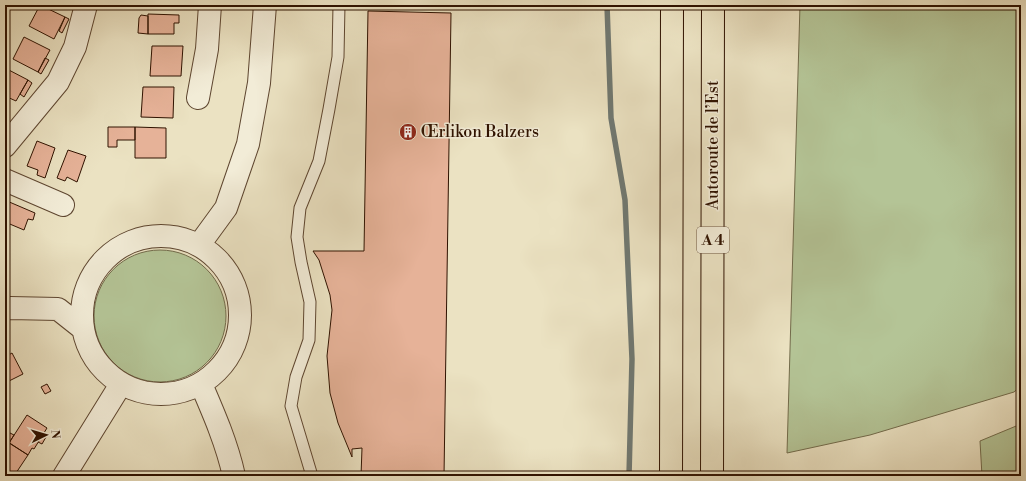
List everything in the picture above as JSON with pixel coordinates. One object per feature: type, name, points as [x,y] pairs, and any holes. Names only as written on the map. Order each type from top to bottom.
[{"type":"highway","points":[[671,476],[672,5]]},
{"type":"highway","name":"Autoroute de l’Est","points":[[712,476],[714,5]]},
{"type":"street","points":[[5,146],[58,82],[75,47],[86,5]]},
{"type":"street","points":[[198,98],[207,49],[210,5]]},
{"type":"street","points":[[199,245],[226,208],[248,144],[259,83],[265,5]]},
{"type":"street","points":[[5,180],[63,205]]},
{"type":"street","points":[[149,236],[175,236],[199,245],[218,260],[232,279],[239,302],[240,314],[240,326],[233,349],[220,369],[201,384],[175,393],[147,393],[121,384],[103,369],[90,350],[82,328],[82,305],[89,280],[104,259],[124,244],[149,236]]},
{"type":"street","points":[[5,309],[58,309],[82,328]]},
{"type":"street","points":[[64,476],[121,384]]},
{"type":"street","points":[[201,384],[230,458],[234,476]]},
{"type":"lane","points":[[312,476],[291,406],[296,377],[309,340],[310,302],[297,237],[300,208],[319,161],[329,109],[338,57],[339,5]]},
{"type":"green space","points":[[800,5],[1016,5],[1021,20],[1021,386],[1014,392],[870,435],[787,453]]},
{"type":"green space","points":[[167,250],[179,252],[191,257],[207,269],[219,285],[224,297],[226,316],[224,335],[219,347],[207,363],[191,375],[179,380],[153,382],[141,380],[129,375],[113,363],[101,347],[96,335],[94,309],[96,297],[101,285],[113,269],[129,257],[141,252]]},
{"type":"green space","points":[[1021,424],[1021,476],[982,476],[980,441]]},
{"type":"building","points":[[40,5],[65,17],[54,39],[29,26]]},
{"type":"building","name":"Œrlikon Balzers","points":[[368,11],[451,13],[444,476],[361,476],[362,448],[352,449],[352,457],[338,423],[330,393],[327,356],[332,310],[330,295],[319,260],[313,251],[364,251]]},
{"type":"building","points":[[148,14],[179,15],[179,23],[174,23],[174,34],[148,34]]},
{"type":"building","points":[[141,15],[148,16],[148,34],[138,33],[139,18]]},
{"type":"building","points":[[65,17],[69,19],[62,33],[59,31]]},
{"type":"building","points":[[24,37],[50,50],[38,72],[13,59]]},
{"type":"building","points":[[152,46],[183,46],[181,76],[150,76]]},
{"type":"building","points":[[45,58],[49,60],[41,74],[38,72]]},
{"type":"building","points":[[5,68],[28,80],[16,101],[5,96]]},
{"type":"building","points":[[28,80],[32,83],[24,97],[20,94]]},
{"type":"building","points":[[143,87],[174,87],[173,118],[141,117]]},
{"type":"building","points":[[108,127],[135,127],[135,140],[117,140],[117,147],[108,147]]},
{"type":"building","points":[[135,127],[166,128],[166,158],[135,158]]},
{"type":"building","points":[[37,141],[55,148],[45,178],[37,175],[38,170],[27,166]]},
{"type":"building","points":[[68,150],[86,156],[77,182],[67,177],[65,181],[57,178]]},
{"type":"building","points":[[7,201],[35,213],[33,220],[28,219],[24,230],[5,222],[5,205]]},
{"type":"building","points":[[12,353],[23,374],[5,383],[5,357]]},
{"type":"building","points":[[47,384],[51,391],[45,394],[41,387]]},
{"type":"building","points":[[27,415],[47,428],[34,449],[32,448],[28,455],[9,443]]},
{"type":"building","points":[[10,433],[14,435],[9,443],[5,440]]},
{"type":"building","points":[[42,435],[46,437],[42,444],[38,442]]},
{"type":"building","points":[[5,440],[28,455],[14,476],[11,476],[5,472]]},
{"type":"waterway","points":[[607,5],[611,118],[625,200],[632,359],[629,476]]},
{"type":"place","name":"Œrlikon Balzers","points":[[408,132]]}]
